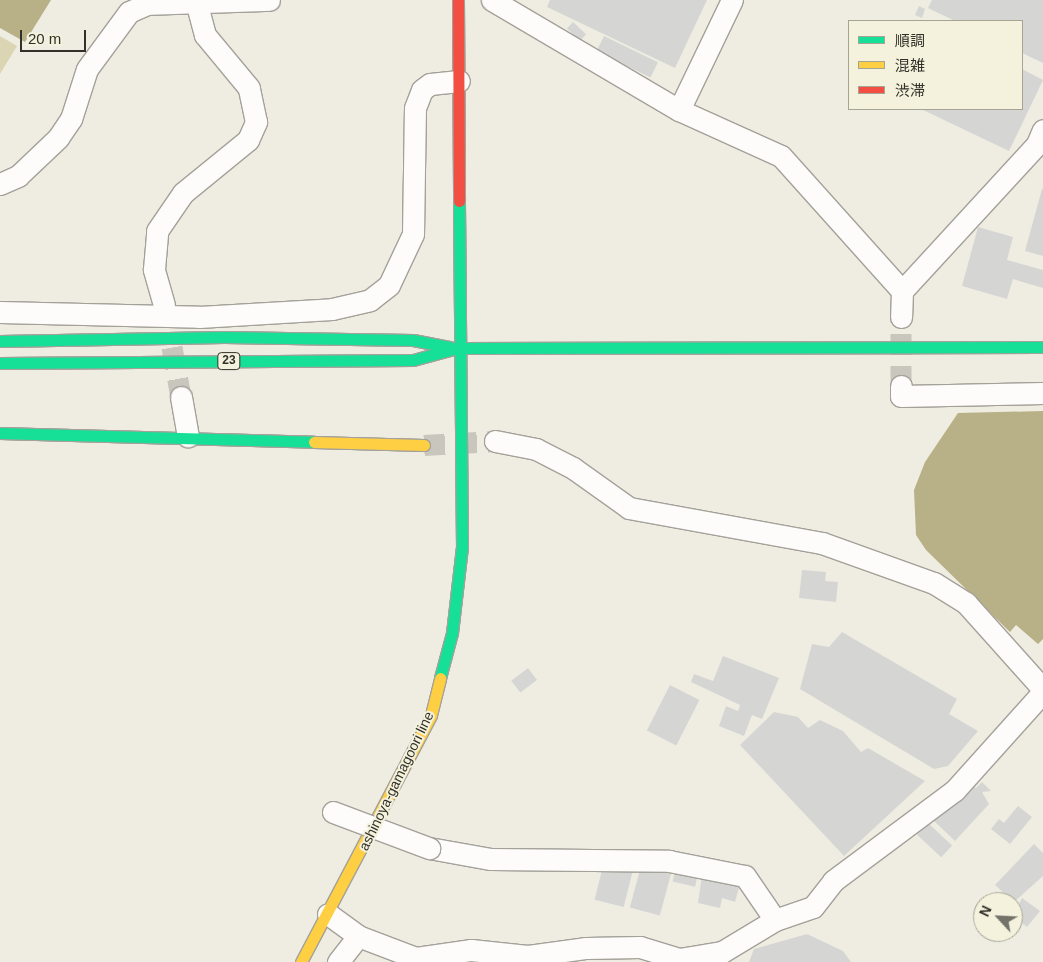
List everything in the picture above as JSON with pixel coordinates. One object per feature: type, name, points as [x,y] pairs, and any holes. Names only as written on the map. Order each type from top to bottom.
[{"type":"main road","name":"ashinoya-gamagoori line","points":[[301,962],[328,914],[430,715],[452,633],[462,548],[457,348],[458,0]]},
{"type":"main road","name":"23","points":[[0,341],[413,340],[457,348]]},
{"type":"main road","points":[[457,348],[1043,347]]},
{"type":"main road","name":"23","points":[[0,363],[413,360],[457,348]]},
{"type":"main road","points":[[0,433],[188,436],[424,445]]},
{"type":"street","points":[[0,184],[18,176],[58,138],[71,119],[87,69],[129,12],[147,4],[197,5],[269,0]]},
{"type":"street","points":[[492,0],[679,110],[781,156],[902,291]]},
{"type":"street","points":[[679,110],[732,0]]},
{"type":"street","points":[[164,305],[152,250],[157,232],[183,193],[248,140],[256,122],[249,88],[205,35],[197,5]]},
{"type":"street","points":[[0,312],[199,317],[332,309],[370,300],[389,285],[413,234],[415,108],[422,90],[430,84],[459,81]]},
{"type":"street","points":[[901,317],[902,291],[1037,144],[1043,130]]},
{"type":"street","points":[[901,386],[901,396],[1043,394]]},
{"type":"street","points":[[181,397],[188,436]]},
{"type":"street","points":[[328,914],[358,936],[416,958],[470,950],[528,956],[586,948],[640,947],[679,959],[722,952],[775,920],[812,907],[832,881],[955,790],[1043,690],[966,603],[934,583],[822,544],[629,508],[543,453],[495,441]]},
{"type":"street","points":[[333,812],[429,848],[491,860],[669,861],[745,876],[775,920]]},
{"type":"street","points":[[338,962],[358,936]]},
{"type":"shaded area","points":[[0,0],[51,0],[25,42],[0,28]]},
{"type":"shaded area","points":[[0,36],[17,46],[0,74]]},
{"type":"shaded area","points":[[1043,411],[1043,639],[1038,644],[1016,625],[1010,632],[926,550],[916,535],[914,490],[925,462],[958,413]]},
{"type":"building","points":[[550,0],[707,0],[675,68],[547,7]]},
{"type":"building","points":[[932,0],[1043,0],[1043,63],[1023,53],[1023,20],[953,20],[928,8]]},
{"type":"building","points":[[919,6],[925,9],[922,18],[915,15]]},
{"type":"building","points":[[573,22],[586,34],[580,41],[567,29]]},
{"type":"building","points":[[604,36],[658,62],[650,78],[597,51]]},
{"type":"building","points":[[1023,70],[1043,80],[1009,151],[923,110],[1023,110]]},
{"type":"building","points":[[1043,189],[1043,256],[1025,251]]},
{"type":"building","points":[[978,227],[1013,237],[1007,260],[1043,270],[1043,288],[1013,279],[1007,299],[962,286]]},
{"type":"building","points":[[802,570],[826,572],[825,581],[838,582],[836,602],[799,598]]},
{"type":"building","points":[[842,632],[957,699],[949,714],[978,731],[948,766],[934,769],[800,689],[812,644],[829,647]]},
{"type":"building","points":[[723,656],[779,678],[762,719],[752,715],[744,736],[719,726],[726,706],[738,711],[740,705],[691,682],[694,674],[713,681]]},
{"type":"building","points":[[528,668],[537,680],[520,693],[511,681]]},
{"type":"building","points":[[670,685],[699,700],[676,745],[647,730]]},
{"type":"building","points":[[774,712],[798,717],[808,728],[820,720],[843,731],[861,752],[868,748],[925,781],[844,856],[740,745]]},
{"type":"building","points":[[970,782],[976,788],[982,782],[991,791],[982,792],[989,804],[955,841],[933,820]]},
{"type":"building","points":[[1018,806],[1032,817],[1010,844],[991,829],[999,819],[1004,823]]},
{"type":"building","points":[[928,823],[952,846],[941,857],[917,835]]},
{"type":"building","points":[[1034,844],[1043,853],[1043,876],[1023,894],[1023,892],[1003,892],[995,885]]},
{"type":"building","points":[[604,862],[633,869],[624,907],[595,900]]},
{"type":"building","points":[[641,866],[671,874],[660,916],[630,908]]},
{"type":"building","points":[[676,867],[698,872],[695,887],[673,882]]},
{"type":"building","points":[[702,875],[740,884],[735,902],[722,898],[720,908],[698,903]]},
{"type":"building","points":[[1023,899],[1040,911],[1027,927],[1023,924]]},
{"type":"building","points":[[807,934],[843,951],[851,962],[749,962],[754,949]]},
{"type":"tunnel","points":[[901,317],[901,386]]},
{"type":"tunnel","points":[[172,347],[181,397]]},
{"type":"tunnel","points":[[424,445],[495,441]]},
{"type":"traffic: fast","points":[[440,678],[452,633],[462,547],[459,201]]},
{"type":"traffic: fast","points":[[0,341],[224,337],[413,340],[450,347]]},
{"type":"traffic: fast","points":[[457,348],[1043,347]]},
{"type":"traffic: fast","points":[[0,363],[413,360],[457,348]]},
{"type":"traffic: fast","points":[[0,433],[314,442]]},
{"type":"traffic: slow","points":[[314,442],[424,445]]},
{"type":"traffic: slow","points":[[301,962],[431,715],[440,678]]},
{"type":"traffic: jam","points":[[458,0],[459,201]]}]
